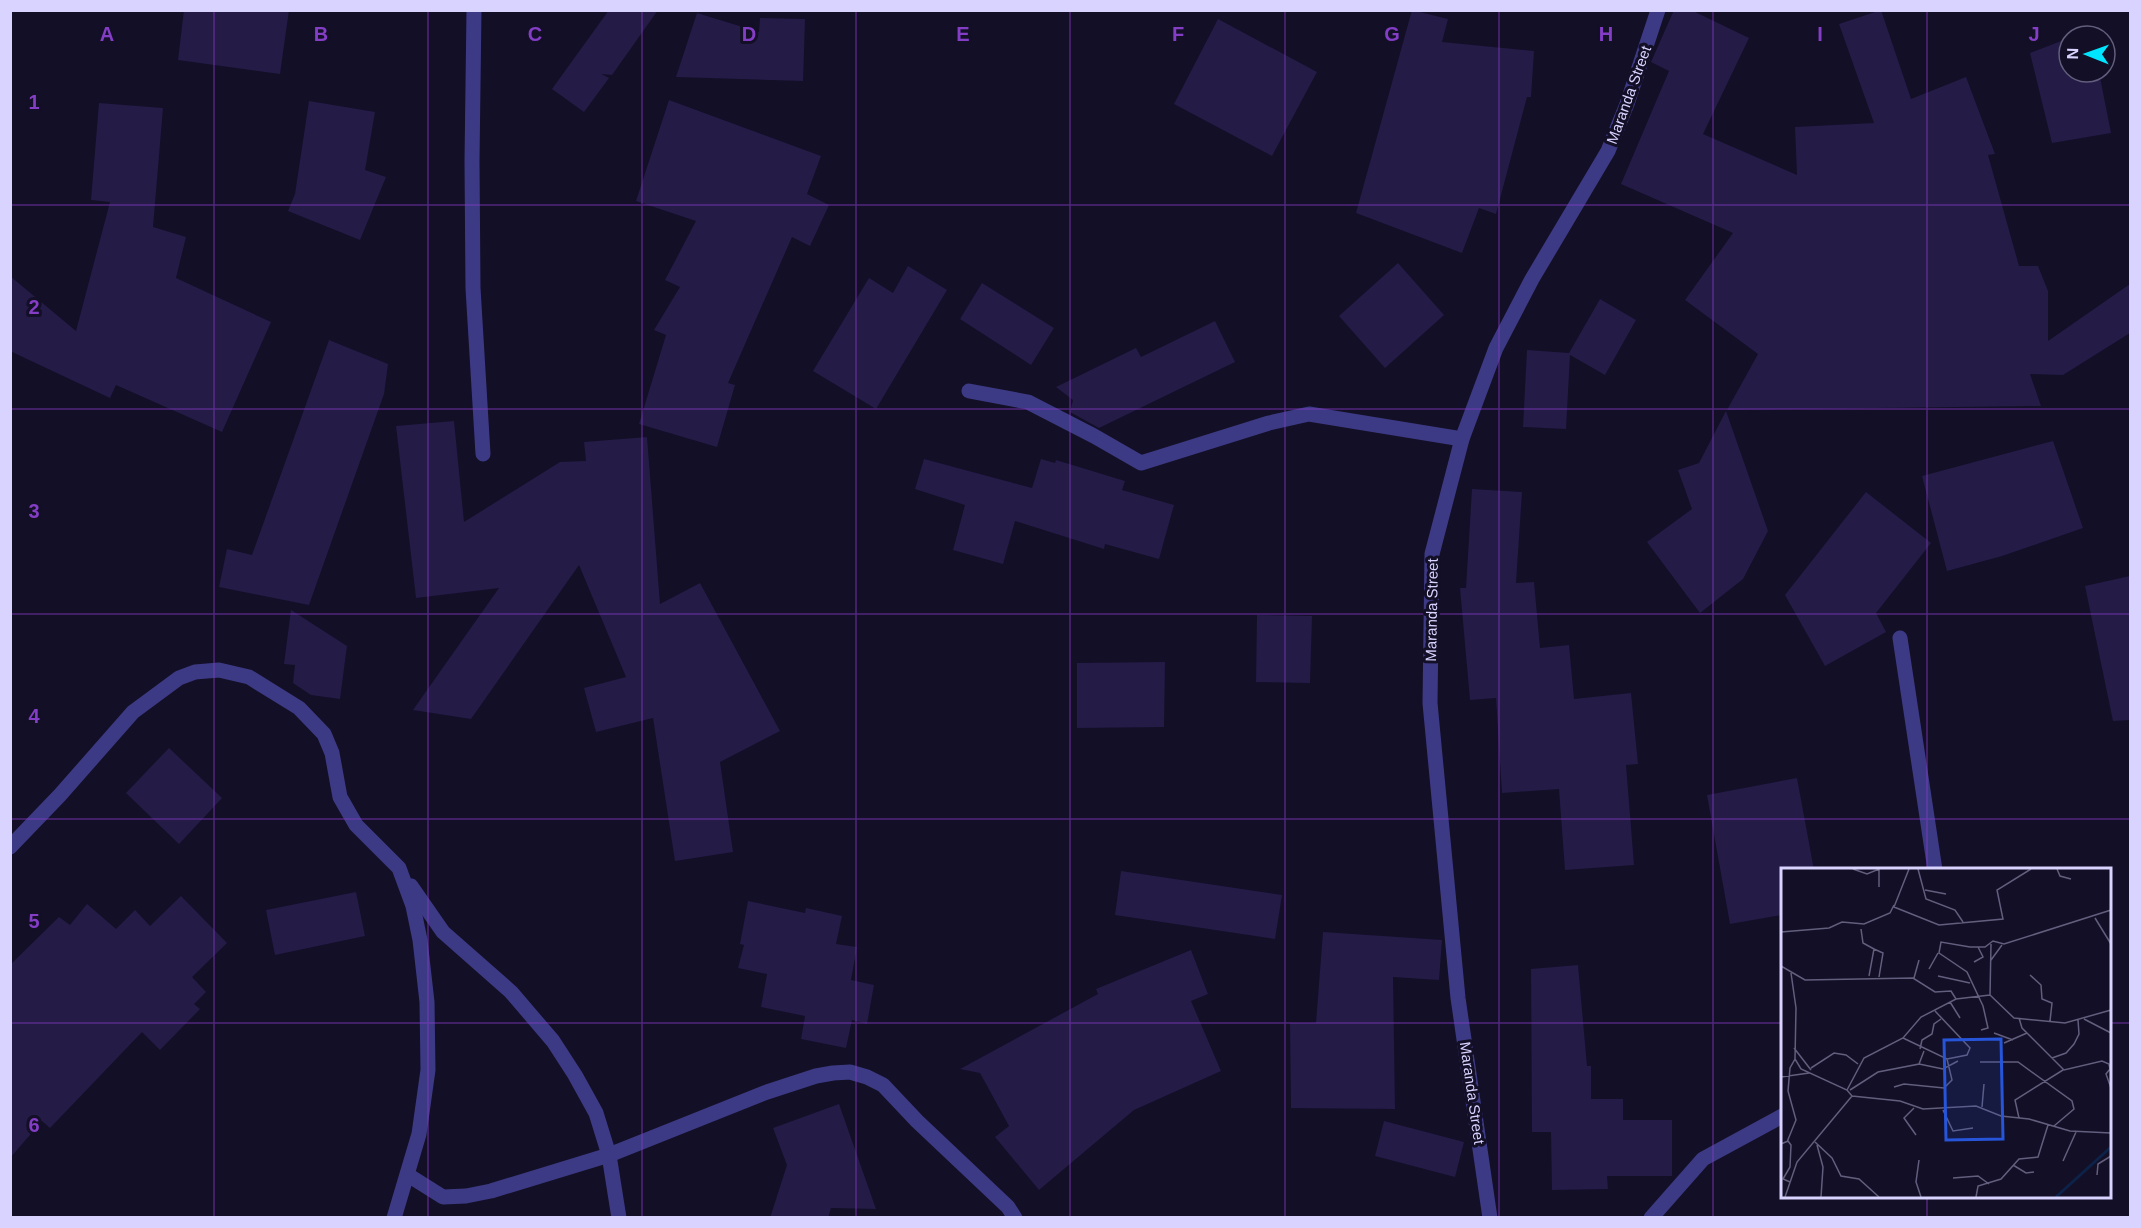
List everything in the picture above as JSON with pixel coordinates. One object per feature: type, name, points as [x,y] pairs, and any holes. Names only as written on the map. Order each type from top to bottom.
[{"type":"street","points":[[474,10],[473,288],[483,454]]},
{"type":"street","name":"Maranda Street","points":[[1490,1218],[1458,998],[1430,703],[1432,554],[1462,439],[1496,348],[1532,279],[1608,150],[1628,104],[1658,10]]},
{"type":"street","points":[[969,391],[1028,402],[1141,463],[1269,423],[1309,414],[1462,439]]},
{"type":"street","points":[[1900,638],[1935,868]]},
{"type":"street","points":[[10,847],[60,795],[133,712],[179,678],[195,672],[219,670],[249,677],[299,708],[324,734],[332,753],[340,797],[356,825],[399,868],[443,932],[511,993],[553,1041],[596,1113],[609,1155],[619,1218]]},
{"type":"street","points":[[394,1218],[419,1134],[428,1070],[427,1002],[413,906],[399,868]]},
{"type":"street","points":[[408,1175],[443,1197],[466,1196],[538,1178],[609,1155],[767,1092],[816,1076],[850,1072],[883,1085],[917,1121],[1000,1199],[1015,1218]]},
{"type":"street","points":[[1651,1218],[1703,1159],[1781,1117]]},
{"type":"building","points":[[184,10],[289,10],[280,74],[178,60]]},
{"type":"building","points":[[609,10],[658,10],[612,75],[601,74],[609,78],[584,112],[552,89]]},
{"type":"building","points":[[1412,10],[1448,19],[1442,42],[1534,51],[1531,97],[1527,97],[1496,214],[1479,208],[1462,253],[1356,213]]},
{"type":"building","points":[[1674,10],[1691,10],[1749,38],[1703,134],[1797,175],[1795,127],[1874,123],[1839,24],[1881,10],[1911,99],[1966,77],[1995,154],[1988,155],[2019,266],[2038,266],[2048,291],[2048,341],[2130,284],[2130,333],[2063,375],[2030,374],[2041,406],[1727,410],[1758,354],[1685,300],[1733,233],[1621,184],[1669,71],[1651,62]]},
{"type":"building","points":[[697,13],[759,32],[760,18],[805,19],[803,81],[676,77]]},
{"type":"building","points":[[1218,19],[1317,72],[1272,156],[1174,104]]},
{"type":"building","points":[[2057,43],[2057,84],[2101,84],[2111,133],[2052,143],[2030,53]]},
{"type":"building","points":[[669,100],[821,156],[807,194],[829,205],[810,246],[792,237],[728,383],[735,385],[717,447],[639,424],[666,335],[654,330],[680,287],[665,280],[696,221],[636,201]]},
{"type":"building","points":[[309,101],[375,112],[365,170],[386,177],[360,240],[288,211],[295,194]]},
{"type":"building","points":[[99,103],[163,108],[153,227],[186,237],[176,278],[271,322],[222,432],[116,385],[110,398],[10,351],[10,276],[76,331],[110,202],[91,200]]},
{"type":"building","points":[[1398,263],[1444,315],[1385,368],[1339,316]]},
{"type":"building","points":[[908,266],[947,290],[876,409],[813,371],[869,278],[893,293]]},
{"type":"building","points":[[982,283],[1054,328],[1031,365],[960,319]]},
{"type":"building","points":[[1600,299],[1636,320],[1605,375],[1570,355],[1566,429],[1523,427],[1527,350],[1569,353]]},
{"type":"building","points":[[1215,321],[1235,362],[1099,428],[1070,412],[1073,400],[1056,387],[1136,348],[1141,357]]},
{"type":"building","points":[[329,340],[388,364],[384,394],[309,605],[219,587],[227,549],[252,555]]},
{"type":"building","points":[[1726,411],[1768,531],[1743,579],[1700,613],[1647,542],[1692,509],[1678,470],[1699,463]]},
{"type":"building","points":[[454,421],[464,522],[560,462],[586,461],[584,442],[647,437],[660,604],[700,583],[780,731],[720,762],[733,852],[675,861],[653,718],[596,732],[584,688],[626,677],[579,565],[471,719],[413,710],[499,588],[416,598],[396,426]]},
{"type":"building","points":[[2053,441],[2083,528],[2002,556],[1947,571],[1922,476]]},
{"type":"building","points":[[924,459],[1032,488],[1041,459],[1055,463],[1056,460],[1125,481],[1122,490],[1174,505],[1159,559],[1105,544],[1104,549],[1015,521],[1003,564],[953,550],[965,505],[915,489]]},
{"type":"building","points":[[1472,489],[1522,492],[1516,583],[1534,582],[1540,648],[1569,645],[1574,699],[1631,693],[1638,764],[1626,765],[1634,865],[1565,870],[1559,789],[1502,793],[1496,698],[1470,700],[1460,588],[1466,588]]},
{"type":"building","points":[[1866,492],[1931,543],[1876,613],[1886,632],[1825,666],[1785,595]]},
{"type":"building","points":[[2130,576],[2130,720],[2113,721],[2085,586]]},
{"type":"building","points":[[291,610],[347,646],[340,699],[311,695],[293,683],[295,665],[284,664]]},
{"type":"building","points":[[1257,615],[1312,616],[1310,683],[1256,682]]},
{"type":"building","points":[[1165,662],[1164,727],[1077,728],[1077,663]]},
{"type":"building","points":[[169,748],[222,798],[179,844],[126,793]]},
{"type":"building","points":[[1797,778],[1814,868],[1781,868],[1781,915],[1730,924],[1707,795]]},
{"type":"building","points":[[1121,871],[1282,895],[1275,939],[1115,915]]},
{"type":"building","points":[[356,892],[365,936],[275,955],[266,910]]},
{"type":"building","points":[[181,896],[227,943],[192,977],[206,992],[194,1004],[200,1009],[160,1050],[142,1032],[50,1128],[42,1121],[10,1158],[10,965],[59,917],[70,925],[87,904],[116,929],[135,910],[150,926]]},
{"type":"building","points":[[748,901],[805,913],[806,908],[842,916],[836,944],[857,947],[851,980],[874,985],[867,1024],[852,1020],[846,1048],[801,1039],[805,1016],[761,1007],[767,974],[738,968],[744,945],[740,944]]},
{"type":"building","points":[[1323,932],[1442,940],[1439,980],[1393,977],[1395,1109],[1291,1108],[1290,1023],[1316,1023]]},
{"type":"building","points":[[1191,950],[1208,994],[1191,1001],[1221,1071],[1134,1110],[1039,1190],[995,1137],[1009,1126],[980,1073],[960,1069],[1098,994],[1096,989]]},
{"type":"building","points":[[1578,965],[1587,1066],[1591,1066],[1591,1099],[1623,1099],[1623,1120],[1672,1120],[1672,1176],[1607,1176],[1608,1189],[1552,1190],[1551,1132],[1532,1132],[1531,969]]},
{"type":"building","points":[[839,1104],[876,1209],[831,1208],[828,1218],[770,1218],[787,1165],[773,1128]]},
{"type":"building","points":[[1384,1121],[1464,1142],[1455,1177],[1375,1156]]}]
